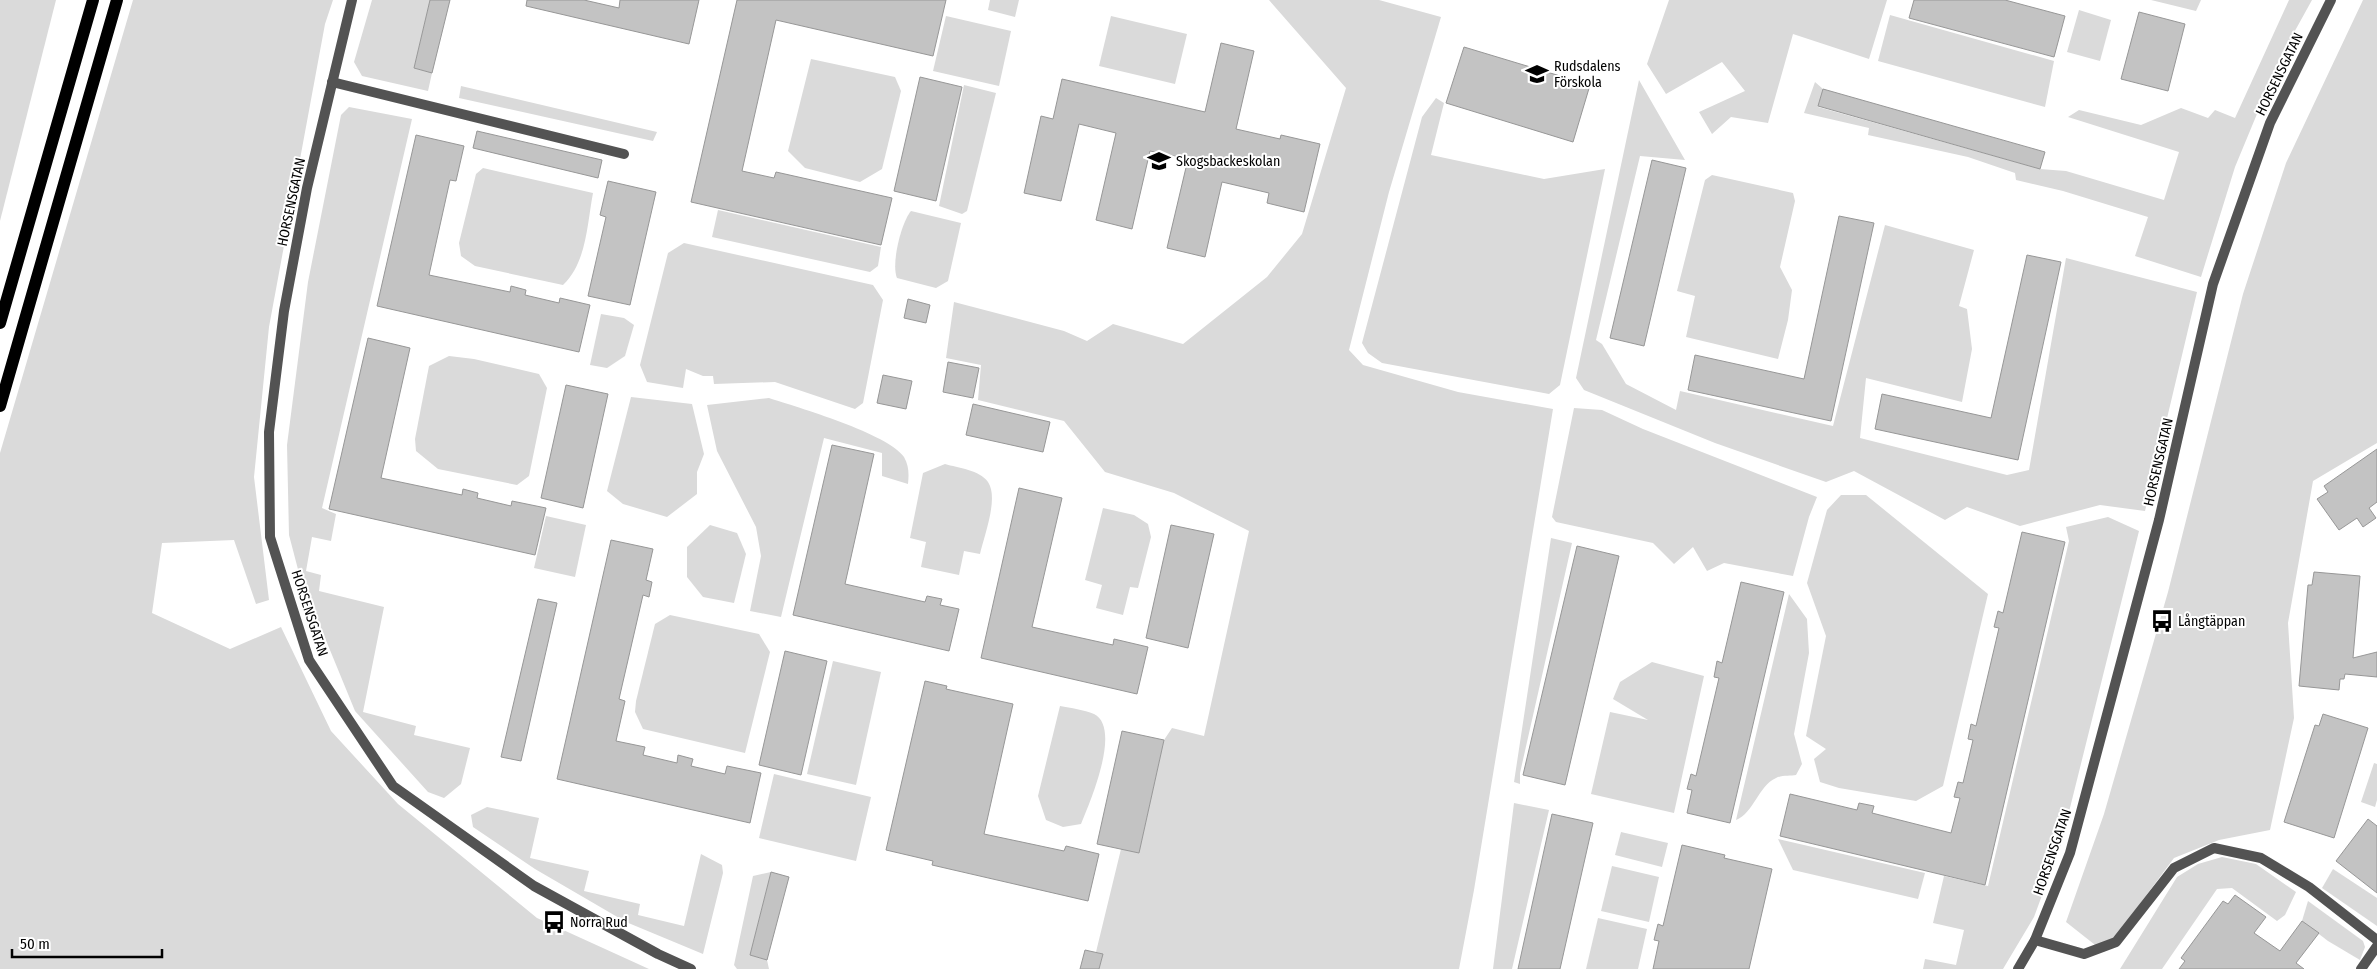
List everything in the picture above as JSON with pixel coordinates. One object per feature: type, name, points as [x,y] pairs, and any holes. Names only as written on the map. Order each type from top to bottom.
[{"type":"main road","points":[[0,323],[93,0]]},
{"type":"main road","points":[[0,406],[117,0]]},
{"type":"street","name":"HORSENSGATAN","points":[[352,0],[307,188],[284,312],[269,432],[270,537],[309,660],[393,786],[534,886],[658,954],[692,969]]},
{"type":"street","name":"HORSENSGATAN","points":[[2018,969],[2035,940],[2070,852],[2134,620],[2213,284],[2270,123],[2331,0]]},
{"type":"street","points":[[332,82],[624,154]]},
{"type":"street","points":[[2035,940],[2084,954],[2116,942],[2174,868],[2214,848],[2261,858],[2309,887],[2377,940]]},
{"type":"street","points":[[2361,969],[2377,946]]},
{"type":"shaded area","points":[[0,0],[56,0],[0,221]]},
{"type":"shaded area","points":[[133,0],[333,0],[325,24],[269,327],[254,477],[269,600],[256,604],[234,540],[162,543],[152,613],[230,649],[281,627],[331,731],[398,804],[537,918],[649,969],[0,969],[0,453]]},
{"type":"shaded area","points":[[372,0],[430,0],[414,68],[432,73],[428,91],[362,76],[354,62]]},
{"type":"shaded area","points":[[990,0],[1019,0],[1015,17],[988,10]]},
{"type":"shaded area","points":[[1269,0],[1379,0],[1441,17],[1389,192],[1349,350],[1363,365],[1458,392],[1553,409],[1474,890],[1459,969],[1099,969],[1103,954],[1096,952],[1121,849],[1139,853],[1164,740],[1172,728],[1204,736],[1249,531],[1174,493],[1105,472],[1064,421],[978,400],[981,365],[946,358],[954,302],[1064,331],[1087,341],[1113,324],[1183,344],[1267,277],[1302,234],[1346,88]]},
{"type":"shaded area","points":[[1669,0],[1887,0],[1869,59],[1793,34],[1768,123],[1731,117],[1712,134],[1699,112],[1745,91],[1722,62],[1666,94],[1647,64]]},
{"type":"shaded area","points":[[2151,0],[2201,0],[2196,11]]},
{"type":"shaded area","points":[[2289,0],[2312,0],[2281,56],[2235,167],[2201,277],[2135,256],[2148,217],[2063,191],[2016,180],[2015,173],[1968,157],[1868,135],[1869,128],[1804,113],[1815,82],[1823,89],[1818,107],[2040,169],[2066,171],[2164,200],[2179,152],[2068,117],[2079,110],[2141,125],[2181,108],[2208,118],[2215,110],[2235,118]]},
{"type":"shaded area","points":[[2363,0],[2377,0],[2377,443],[2313,481],[2288,623],[2294,718],[2270,830],[2219,840],[2174,858],[2104,952],[2066,922],[2104,814],[2168,592],[2243,294],[2286,163]]},
{"type":"shaded area","points":[[2079,10],[2111,20],[2100,61],[2067,52]]},
{"type":"shaded area","points":[[1890,15],[2054,61],[2045,107],[1878,61]]},
{"type":"shaded area","points":[[946,16],[1011,31],[999,86],[933,71]]},
{"type":"shaded area","points":[[1111,16],[1187,34],[1175,84],[1099,66]]},
{"type":"shaded area","points":[[811,59],[895,77],[901,91],[882,169],[860,182],[805,168],[788,151]]},
{"type":"shaded area","points":[[1639,80],[1685,160],[1640,156],[1596,340],[1602,344],[1626,384],[1676,410],[1680,391],[1833,426],[1885,225],[1974,250],[1959,306],[1967,309],[1972,349],[1962,402],[1866,378],[1860,438],[2007,475],[2029,470],[2066,258],[2197,292],[2145,511],[2100,505],[2020,526],[1967,507],[1945,520],[1854,471],[1826,482],[1715,443],[1584,390],[1576,378]]},
{"type":"shaded area","points":[[964,85],[996,93],[967,211],[962,214],[939,206]]},
{"type":"shaded area","points":[[461,86],[657,132],[653,141],[459,98]]},
{"type":"shaded area","points":[[1436,98],[1444,103],[1431,155],[1544,179],[1605,169],[1560,385],[1549,394],[1382,363],[1368,353],[1362,343],[1422,117]]},
{"type":"shaded area","points":[[349,107],[412,119],[322,508],[336,514],[331,541],[312,537],[306,571],[321,575],[319,591],[384,607],[363,712],[416,726],[414,735],[470,748],[461,784],[444,798],[428,792],[355,711],[300,577],[289,535],[287,445],[308,282],[341,115]]},
{"type":"shaded area","points":[[483,168],[593,193],[585,242],[577,265],[563,285],[475,266],[461,256],[459,243],[476,174]]},
{"type":"shaded area","points":[[1712,175],[1793,193],[1795,201],[1780,267],[1792,290],[1788,320],[1778,359],[1686,337],[1695,296],[1677,291],[1705,180]]},
{"type":"shaded area","points":[[718,210],[881,247],[878,266],[870,272],[712,237]]},
{"type":"shaded area","points":[[911,211],[961,223],[948,281],[936,288],[897,278],[895,272],[898,244],[907,217]]},
{"type":"shaded area","points":[[684,243],[873,285],[883,300],[863,403],[855,409],[775,382],[714,384],[713,376],[703,376],[686,369],[683,388],[647,382],[640,365],[668,253]]},
{"type":"shaded area","points":[[601,314],[624,318],[634,325],[625,356],[607,368],[590,365]]},
{"type":"shaded area","points":[[449,356],[474,359],[539,374],[547,388],[529,476],[517,485],[438,469],[416,451],[415,439],[429,366]]},
{"type":"shaded area","points":[[631,397],[692,404],[704,454],[697,472],[697,494],[667,517],[623,504],[607,491]]},
{"type":"shaded area","points":[[769,398],[841,422],[881,439],[895,448],[904,457],[908,473],[908,484],[882,476],[882,453],[824,438],[781,617],[750,611],[761,556],[756,527],[717,451],[707,405]]},
{"type":"shaded area","points":[[1574,408],[1602,410],[1643,429],[1817,497],[1809,517],[1793,576],[1724,563],[1707,571],[1693,547],[1674,564],[1653,543],[1556,522],[1552,517]]},
{"type":"shaded area","points":[[945,464],[980,475],[988,482],[991,489],[991,507],[980,554],[964,551],[959,575],[921,567],[926,542],[910,538],[923,473]]},
{"type":"shaded area","points":[[1841,495],[1866,495],[1988,594],[1943,786],[1916,801],[1839,788],[1820,782],[1814,759],[1826,749],[1806,736],[1826,636],[1807,583],[1827,510]]},
{"type":"shaded area","points":[[1103,508],[1134,515],[1148,524],[1151,537],[1138,588],[1130,587],[1123,615],[1096,608],[1102,585],[1085,580]]},
{"type":"shaded area","points":[[546,516],[586,525],[575,577],[534,568]]},
{"type":"shaded area","points":[[2108,517],[2139,531],[2061,844],[2034,917],[2003,969],[1923,969],[1925,959],[1956,965],[1964,930],[1933,923],[1944,876],[1988,886],[2069,541],[2066,527]]},
{"type":"shaded area","points":[[710,525],[737,533],[746,554],[734,603],[703,597],[687,577],[687,547]]},
{"type":"shaded area","points":[[1551,538],[1572,543],[1520,773],[1520,784],[1514,782]]},
{"type":"shaded area","points":[[1789,594],[1807,619],[1809,653],[1794,734],[1802,764],[1796,775],[1778,777],[1770,782],[1747,812],[1736,820]]},
{"type":"shaded area","points":[[670,615],[759,634],[770,652],[745,753],[643,729],[635,712],[636,701],[655,624]]},
{"type":"shaded area","points":[[833,661],[881,672],[856,785],[807,774]]},
{"type":"shaded area","points":[[1652,662],[1704,676],[1674,813],[1591,794],[1610,712],[1648,720],[1613,699],[1620,682]]},
{"type":"shaded area","points":[[1060,706],[1094,714],[1102,722],[1105,734],[1105,749],[1101,766],[1091,800],[1081,824],[1063,827],[1046,820],[1038,796]]},
{"type":"shaded area","points":[[2374,763],[2377,764],[2377,800],[2375,807],[2361,802]]},
{"type":"shaded area","points":[[774,774],[871,797],[856,861],[759,838]]},
{"type":"shaded area","points":[[1514,803],[1549,810],[1512,969],[1493,969]]},
{"type":"shaded area","points":[[487,807],[539,818],[530,858],[589,871],[584,891],[640,904],[638,915],[684,926],[701,854],[722,865],[723,873],[703,954],[626,922],[535,869],[473,827],[471,815]]},
{"type":"shaded area","points":[[1621,832],[1668,843],[1662,867],[1615,855]]},
{"type":"shaded area","points":[[1778,839],[1925,873],[1918,899],[1793,870]]},
{"type":"shaded area","points":[[2222,857],[2256,864],[2296,892],[2285,915],[2277,921],[2232,888],[2217,889],[2162,969],[2120,969],[2177,877],[2198,864]]},
{"type":"shaded area","points":[[1612,866],[1659,877],[1649,922],[1601,911]]},
{"type":"shaded area","points":[[2333,869],[2377,898],[2377,926],[2322,888]]},
{"type":"shaded area","points":[[771,872],[750,955],[767,960],[769,969],[737,969],[734,965],[753,876]]},
{"type":"shaded area","points":[[2308,901],[2363,941],[2365,947],[2360,960],[2328,941],[2302,921]]},
{"type":"shaded area","points":[[1598,918],[1647,929],[1638,969],[1586,969]]},
{"type":"building","points":[[430,0],[450,0],[432,73],[414,68]]},
{"type":"building","points":[[527,0],[584,0],[619,8],[620,0],[699,0],[689,44],[526,6]]},
{"type":"building","points":[[737,0],[946,0],[933,56],[776,20],[742,171],[774,178],[776,172],[892,198],[881,245],[691,202]]},
{"type":"building","points":[[1914,0],[2005,0],[2065,16],[2054,57],[1909,18]]},
{"type":"building","points":[[2139,12],[2185,24],[2168,91],[2121,79]]},
{"type":"building","points":[[1221,43],[1254,51],[1236,129],[1280,139],[1281,135],[1320,144],[1304,212],[1267,203],[1269,193],[1222,182],[1205,257],[1167,248],[1188,159],[1150,151],[1132,229],[1096,220],[1116,133],[1079,124],[1061,201],[1024,193],[1041,116],[1053,119],[1062,79],[1205,112]]},
{"type":"building","points":[[1464,47],[1590,85],[1573,142],[1446,103]]},
{"type":"building","points":[[920,77],[962,87],[936,201],[894,191]]},
{"type":"building","points":[[1823,89],[2045,152],[2040,169],[1818,106]]},
{"type":"building","points":[[477,131],[602,160],[598,178],[473,148]]},
{"type":"building","points":[[416,135],[464,146],[456,181],[450,180],[429,275],[510,292],[511,286],[526,290],[525,295],[559,303],[560,298],[590,305],[579,352],[377,306]]},
{"type":"building","points":[[1652,160],[1686,168],[1644,346],[1610,338]]},
{"type":"building","points":[[608,181],[656,192],[630,305],[588,296],[606,217],[600,215]]},
{"type":"building","points":[[1839,216],[1874,223],[1831,421],[1688,390],[1695,355],[1804,379]]},
{"type":"building","points":[[2027,255],[2061,262],[2018,460],[1875,429],[1882,394],[1991,418]]},
{"type":"building","points":[[908,299],[930,305],[926,323],[904,318]]},
{"type":"building","points":[[368,338],[410,348],[381,478],[462,495],[463,489],[478,493],[477,498],[511,506],[512,501],[546,508],[535,555],[329,509]]},
{"type":"building","points":[[948,362],[979,368],[973,398],[943,392]]},
{"type":"building","points":[[883,375],[912,381],[906,409],[877,403]]},
{"type":"building","points":[[566,385],[608,394],[583,508],[541,498]]},
{"type":"building","points":[[973,404],[1050,422],[1043,452],[966,435]]},
{"type":"building","points":[[832,445],[874,454],[845,584],[925,602],[927,596],[942,599],[940,605],[959,609],[949,651],[793,615]]},
{"type":"building","points":[[2377,449],[2377,502],[2369,508],[2376,518],[2363,527],[2357,518],[2339,530],[2317,499],[2328,492],[2324,486]]},
{"type":"building","points":[[1019,488],[1062,498],[1032,627],[1113,645],[1114,639],[1148,647],[1137,694],[981,658]]},
{"type":"building","points":[[1171,525],[1214,534],[1188,648],[1146,638]]},
{"type":"building","points":[[2022,532],[2065,542],[1985,885],[1780,836],[1790,794],[1857,810],[1859,803],[1874,806],[1872,813],[1951,833],[1960,798],[1954,797],[1958,782],[1963,783],[1973,740],[1968,739],[1971,724],[1976,726],[1999,628],[1994,627],[1998,611],[2003,613]]},
{"type":"building","points":[[611,540],[653,549],[646,580],[652,582],[649,597],[643,595],[619,699],[625,701],[616,741],[645,747],[643,755],[677,763],[678,755],[693,759],[691,766],[725,774],[727,766],[761,773],[750,823],[557,779]]},
{"type":"building","points":[[1577,546],[1619,556],[1565,785],[1523,775]]},
{"type":"building","points":[[2314,572],[2360,576],[2353,658],[2377,652],[2377,677],[2345,674],[2344,679],[2340,679],[2339,690],[2299,686],[2308,585],[2312,585]]},
{"type":"building","points":[[1741,582],[1784,592],[1730,823],[1687,813],[1692,790],[1687,789],[1691,774],[1696,776],[1719,678],[1714,677],[1717,661],[1722,663]]},
{"type":"building","points":[[538,599],[557,603],[521,761],[501,757]]},
{"type":"building","points":[[785,651],[827,661],[801,775],[759,765]]},
{"type":"building","points":[[925,681],[947,686],[946,689],[1013,704],[984,834],[1064,851],[1066,846],[1099,854],[1088,901],[932,865],[933,861],[886,850]]},
{"type":"building","points":[[2323,714],[2368,728],[2334,838],[2284,822],[2315,725],[2319,726]]},
{"type":"building","points":[[1122,731],[1164,740],[1139,853],[1097,844]]},
{"type":"building","points":[[1552,814],[1593,823],[1560,969],[1518,969]]},
{"type":"building","points":[[2368,819],[2377,826],[2377,893],[2336,861]]},
{"type":"building","points":[[1682,845],[1725,855],[1724,858],[1772,869],[1749,969],[1653,969],[1659,941],[1654,940],[1658,924],[1663,926]]},
{"type":"building","points":[[771,872],[789,877],[767,960],[750,955]]},
{"type":"building","points":[[2235,895],[2266,917],[2254,933],[2280,951],[2302,921],[2319,933],[2296,963],[2304,969],[2179,969],[2185,961],[2181,958],[2223,901],[2228,904]]},
{"type":"building","points":[[1085,950],[1103,954],[1099,969],[1080,969]]},
{"type":"place","name":"Rudsdalens Förskola","points":[[1537,74]]},
{"type":"place","name":"Skogsbackeskolan","points":[[1159,161]]},
{"type":"place","name":"Långtäppan","points":[[2162,621]]},
{"type":"place","name":"Norra Rud","points":[[554,922]]}]
